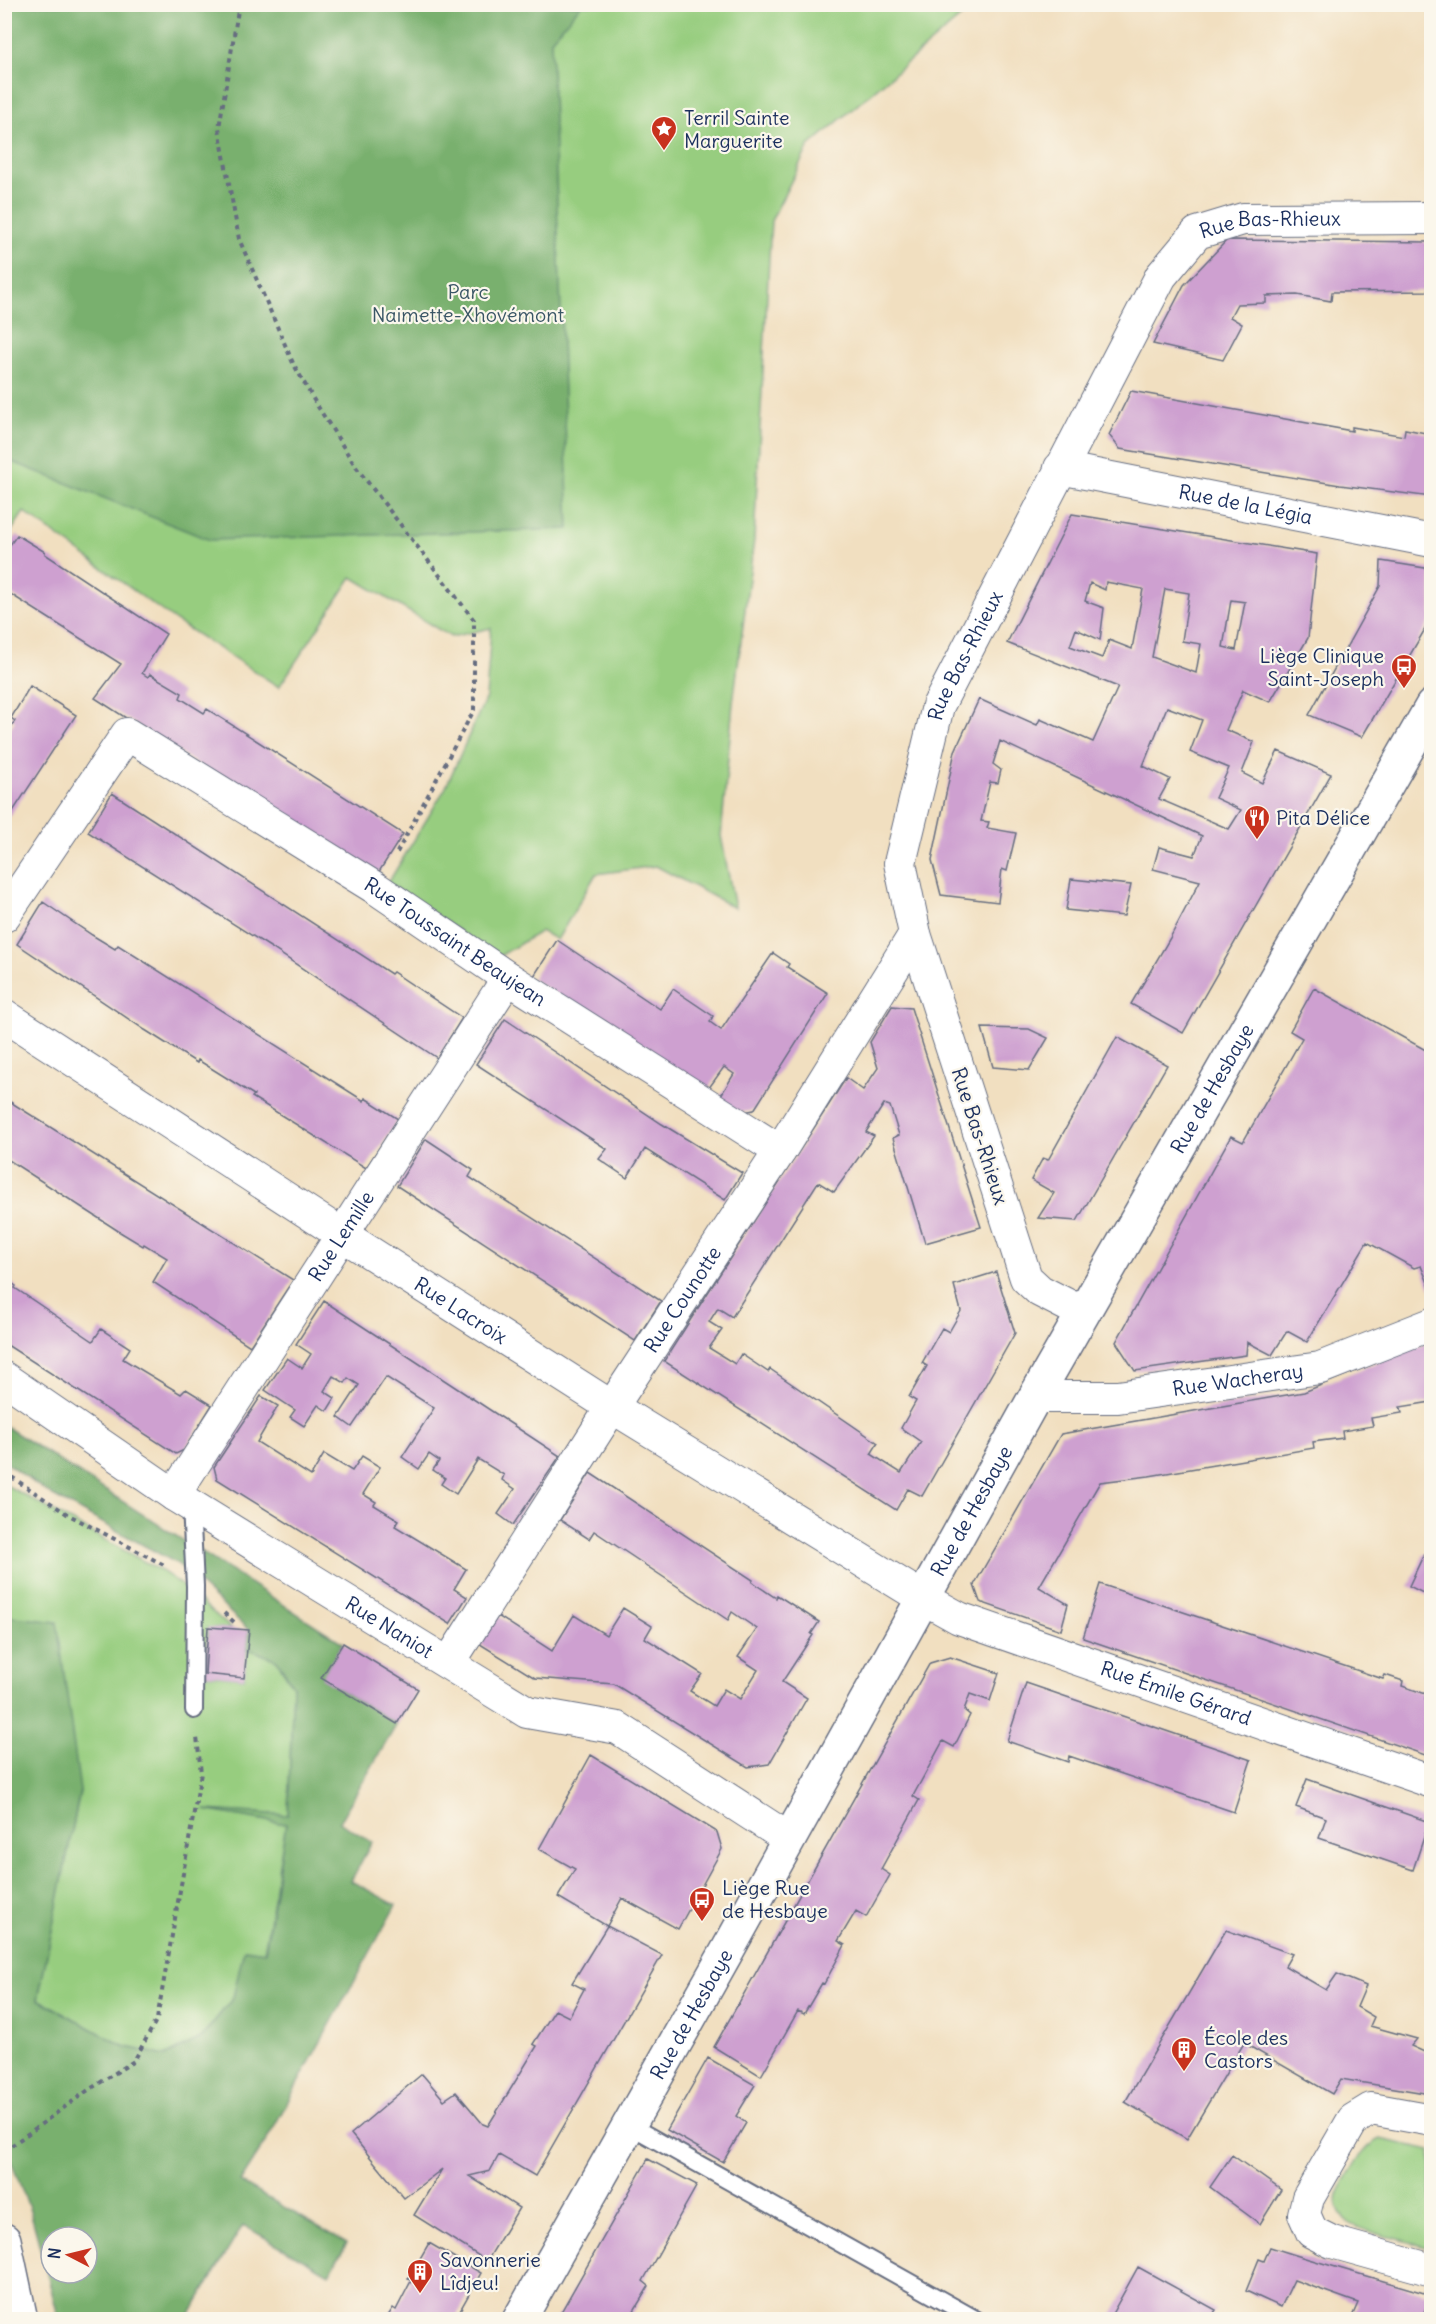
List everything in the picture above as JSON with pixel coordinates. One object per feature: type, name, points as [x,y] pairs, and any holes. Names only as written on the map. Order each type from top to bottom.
[{"type":"main road","name":"Rue de Hesbaye","points":[[519,2319],[1035,1397],[1431,706]]},
{"type":"main road","points":[[4,2240],[21,2319]]},
{"type":"street","name":"Rue Bas-Rhieux","points":[[1083,1313],[1040,1291],[1026,1278],[915,934],[900,863],[938,706],[1161,276],[1197,233],[1243,219],[1431,218]]},
{"type":"street","name":"Rue de la Légia","points":[[1060,468],[1431,541]]},
{"type":"street","name":"Rue Toussaint Beaujean","points":[[4,916],[127,734],[377,889],[508,978],[780,1151]]},
{"type":"street","name":"Rue Counotte","points":[[448,1664],[612,1407],[780,1151],[915,934]]},
{"type":"street","name":"Rue Lemille","points":[[182,1500],[341,1234],[508,978]]},
{"type":"street","name":"Rue Lacroix","points":[[4,1015],[612,1407],[923,1598]]},
{"type":"street","name":"Rue Wacheray","points":[[1035,1397],[1118,1397],[1320,1368],[1431,1324]]},
{"type":"street","name":"Rue Naniot","points":[[4,1378],[182,1500],[527,1712],[618,1728],[789,1839]]},
{"type":"street","name":"Rue Émile Gérard","points":[[923,1598],[971,1624],[1081,1659],[1431,1782]]},
{"type":"street","points":[[1431,2120],[1371,2109],[1353,2120],[1308,2198],[1304,2214],[1312,2232],[1332,2242],[1431,2270]]},
{"type":"lane","points":[[182,1500],[195,1586],[194,1710]]},
{"type":"lane","points":[[629,2125],[977,2319]]},
{"type":"path","points":[[239,4],[219,128],[239,239],[293,363],[315,402],[356,467],[474,620],[474,710],[377,889]]},
{"type":"path","points":[[4,1472],[67,1514],[151,1557],[195,1586],[235,1623]]},
{"type":"path","points":[[4,2151],[87,2091],[134,2061],[157,2019],[201,1773],[194,1710]]},
{"type":"green space","points":[[4,5],[581,5],[551,40],[569,529],[210,540],[5,459]]},
{"type":"green space","name":"Parc Naimette-Xhovémont","points":[[5,5],[975,5],[809,146],[771,221],[754,540],[733,703],[721,836],[735,908],[656,866],[596,874],[557,940],[541,931],[498,957],[388,883],[445,789],[486,697],[491,628],[451,637],[352,577],[279,687],[176,621],[24,512],[5,540]]},
{"type":"green space","points":[[5,1426],[343,1643],[322,1678],[397,1724],[339,1822],[372,1842],[351,1881],[396,1905],[266,2141],[240,2182],[347,2243],[329,2274],[243,2225],[187,2319],[59,2319],[50,2285],[99,2285],[99,2225],[39,2225],[39,2244],[30,2210],[5,2146],[4,1610],[7,1616],[57,1622],[80,1791],[38,1999],[123,2046],[165,2056],[201,2038],[233,1998],[244,1949],[265,1952],[286,1824],[204,1810],[288,1815],[293,1686],[277,1660],[247,1648],[249,1630],[178,1564],[53,1496],[5,1462]]},
{"type":"green space","points":[[4,1484],[163,1572],[178,1582],[232,1629],[208,1628],[205,1674],[244,1678],[247,1648],[277,1660],[293,1686],[288,1815],[212,1811],[286,1824],[264,1952],[245,1949],[233,1998],[201,2038],[165,2056],[123,2046],[38,1999],[80,1791],[5,1610]]},
{"type":"green space","points":[[1380,2139],[1431,2150],[1431,2247],[1355,2226],[1346,2220],[1339,2210],[1337,2199],[1342,2185],[1361,2154],[1369,2145]]},
{"type":"building","points":[[1227,240],[1431,242],[1431,291],[1332,292],[1331,301],[1297,295],[1266,296],[1266,303],[1237,304],[1230,317],[1242,324],[1223,360],[1153,344],[1184,285]]},
{"type":"building","points":[[1131,391],[1352,431],[1352,427],[1404,436],[1405,429],[1431,434],[1431,497],[1340,485],[1120,449],[1109,435]]},
{"type":"building","points":[[1072,514],[1317,554],[1308,638],[1270,702],[1243,690],[1226,730],[1254,742],[1242,773],[1262,783],[1278,751],[1331,774],[1183,1033],[1131,1004],[1200,881],[1153,869],[1159,847],[1194,856],[1202,836],[1000,741],[993,764],[1001,770],[998,783],[990,782],[981,821],[989,822],[987,828],[1016,833],[1007,871],[1002,869],[998,902],[941,895],[932,860],[955,751],[979,699],[1037,725],[1040,719],[1093,742],[1118,687],[1007,643]],"holes":[[[1106,582],[1143,589],[1132,649],[1109,640],[1102,658],[1070,646],[1076,629],[1100,640],[1104,608],[1085,601],[1090,583],[1105,590]],[[1165,589],[1189,593],[1182,641],[1201,644],[1196,673],[1152,657]],[[1231,600],[1245,602],[1236,650],[1223,647]],[[1167,707],[1202,720],[1190,752],[1229,768],[1215,798],[1241,810],[1229,829],[1159,799],[1170,779],[1143,766]]]},
{"type":"building","points":[[17,535],[166,634],[142,673],[148,677],[150,674],[182,693],[180,698],[204,713],[207,709],[403,834],[375,878],[95,698],[121,664],[4,590],[4,553]]},
{"type":"building","points":[[1381,561],[1431,569],[1431,619],[1362,737],[1309,715],[1380,586]]},
{"type":"building","points":[[30,686],[76,715],[4,825],[4,737],[15,721],[11,718]]},
{"type":"building","points":[[112,793],[462,1018],[437,1058],[270,947],[88,832]]},
{"type":"building","points":[[1071,879],[1131,885],[1124,916],[1066,910]]},
{"type":"building","points":[[43,902],[92,935],[115,949],[118,945],[364,1101],[365,1098],[398,1119],[366,1168],[252,1097],[254,1095],[198,1060],[197,1063],[145,1030],[17,944]]},
{"type":"building","points":[[557,940],[660,1009],[673,989],[713,1016],[710,1022],[721,1030],[773,953],[789,964],[787,967],[828,993],[754,1110],[738,1113],[718,1100],[734,1074],[724,1067],[706,1092],[532,979]]},
{"type":"building","points":[[1314,988],[1431,1053],[1431,1290],[1421,1266],[1414,1268],[1367,1242],[1307,1342],[1287,1331],[1272,1355],[1247,1342],[1246,1355],[1135,1371],[1116,1342],[1231,1136],[1243,1142],[1302,1038],[1290,1031]]},
{"type":"building","points":[[892,1006],[911,1008],[981,1227],[925,1243],[893,1138],[899,1135],[890,1106],[884,1104],[866,1132],[874,1136],[834,1192],[818,1182],[732,1317],[718,1308],[709,1322],[722,1330],[709,1348],[735,1364],[741,1354],[768,1372],[770,1369],[878,1443],[871,1454],[901,1473],[921,1442],[901,1428],[916,1401],[909,1397],[927,1366],[922,1363],[942,1328],[949,1332],[961,1311],[954,1285],[996,1272],[1015,1333],[922,1496],[908,1489],[896,1510],[664,1361],[846,1078],[863,1090],[878,1068],[870,1042]]},
{"type":"building","points":[[505,1019],[662,1124],[742,1173],[725,1200],[645,1149],[627,1178],[599,1159],[607,1149],[476,1064]]},
{"type":"building","points":[[982,1028],[1029,1029],[1048,1038],[1029,1070],[993,1067]]},
{"type":"building","points":[[1117,1037],[1167,1065],[1077,1221],[1038,1218],[1054,1193],[1031,1180],[1043,1158],[1048,1160]]},
{"type":"building","points":[[4,1098],[293,1280],[250,1346],[153,1282],[167,1258],[120,1232],[4,1157]]},
{"type":"building","points":[[426,1139],[473,1170],[469,1177],[661,1301],[635,1341],[397,1186]]},
{"type":"building","points":[[4,1278],[16,1286],[15,1288],[93,1341],[101,1329],[130,1348],[123,1359],[181,1394],[186,1389],[212,1405],[184,1450],[176,1454],[4,1343]]},
{"type":"building","points":[[324,1301],[560,1456],[513,1525],[498,1514],[515,1489],[502,1480],[504,1475],[478,1459],[456,1494],[441,1484],[445,1478],[433,1470],[439,1461],[429,1454],[419,1469],[402,1457],[434,1408],[386,1377],[352,1427],[338,1417],[359,1385],[348,1378],[345,1383],[333,1376],[324,1391],[335,1398],[327,1411],[318,1405],[304,1426],[290,1417],[295,1410],[265,1390],[287,1358],[302,1368],[311,1354],[296,1344]]},
{"type":"building","points":[[1431,1341],[1431,1402],[1400,1407],[1402,1413],[1371,1418],[1373,1426],[1342,1431],[1343,1438],[1313,1442],[1314,1448],[1100,1482],[1039,1587],[1068,1604],[1061,1630],[980,1602],[974,1585],[1061,1434],[1304,1392]]},
{"type":"building","points":[[261,1396],[278,1406],[257,1442],[311,1476],[324,1454],[352,1471],[362,1456],[380,1467],[363,1494],[376,1502],[374,1505],[399,1520],[395,1526],[466,1569],[454,1589],[467,1597],[450,1624],[217,1479],[214,1467]]},
{"type":"building","points":[[590,1473],[753,1580],[752,1582],[776,1598],[777,1595],[819,1622],[782,1682],[807,1698],[769,1764],[748,1767],[614,1684],[535,1678],[480,1644],[498,1616],[552,1651],[574,1615],[606,1635],[623,1608],[652,1626],[645,1638],[702,1674],[690,1691],[714,1706],[724,1689],[740,1699],[758,1670],[738,1657],[757,1629],[732,1612],[728,1620],[594,1531],[589,1539],[560,1520]]},
{"type":"building","points":[[1431,1549],[1431,1597],[1409,1586],[1424,1554],[1428,1555]]},
{"type":"building","points":[[1100,1584],[1383,1679],[1385,1675],[1403,1681],[1402,1686],[1426,1694],[1425,1699],[1431,1701],[1431,1757],[1083,1638]]},
{"type":"building","points":[[208,1627],[249,1630],[244,1678],[205,1674]]},
{"type":"building","points":[[343,1643],[418,1689],[397,1724],[321,1678]]},
{"type":"building","points":[[950,1657],[999,1673],[990,1701],[970,1694],[964,1710],[970,1715],[954,1747],[943,1741],[913,1796],[919,1800],[881,1869],[890,1875],[866,1917],[856,1911],[838,1941],[845,1945],[824,1984],[822,1983],[804,2014],[798,2011],[761,2076],[714,2047],[930,1663]]},
{"type":"building","points":[[1026,1683],[1251,1760],[1234,1812],[1069,1756],[1068,1762],[1007,1741]]},
{"type":"building","points":[[591,1755],[717,1832],[722,1849],[678,1929],[622,1898],[607,1926],[558,1897],[575,1869],[539,1849]]},
{"type":"building","points":[[1307,1779],[1429,1822],[1413,1870],[1319,1838],[1326,1818],[1296,1807]]},
{"type":"building","points":[[607,1926],[662,1955],[535,2176],[499,2155],[490,2171],[469,2176],[519,2208],[487,2261],[414,2215],[442,2169],[404,2198],[351,2134],[422,2074],[444,2100],[456,2092],[483,2124],[488,2126],[537,2046],[533,2044],[555,2010],[569,2017],[584,1989],[572,1983]]},
{"type":"building","points":[[1226,1930],[1292,1954],[1285,1966],[1326,1990],[1337,1974],[1366,1986],[1357,2007],[1374,2017],[1370,2026],[1417,2039],[1411,2046],[1431,2055],[1431,2094],[1341,2079],[1332,2094],[1244,2043],[1187,2139],[1125,2102]]},
{"type":"building","points":[[708,2058],[755,2085],[736,2116],[746,2123],[723,2162],[667,2130]]},
{"type":"building","points":[[1232,2155],[1281,2190],[1260,2224],[1210,2187]]},
{"type":"building","points":[[648,2159],[697,2185],[643,2281],[649,2286],[629,2319],[557,2319]]},
{"type":"building","points":[[429,2243],[481,2273],[455,2319],[386,2319],[393,2308],[396,2310],[411,2281],[408,2279]]},
{"type":"building","points":[[1270,2247],[1431,2295],[1421,2319],[1351,2319],[1358,2303],[1294,2280],[1281,2307],[1246,2291],[1259,2259],[1264,2261]]},
{"type":"building","points":[[1138,2267],[1216,2310],[1210,2319],[1122,2319],[1112,2314]]},
{"type":"place","name":"Terril Sainte Marguerite","points":[[664,152]]},
{"type":"place","name":"Liège Clinique Saint-Joseph","points":[[1404,690]]},
{"type":"place","name":"Pita Délice","points":[[1257,841]]},
{"type":"place","name":"Liège Rue de Hesbaye","points":[[702,1923]]},
{"type":"place","name":"École des Castors","points":[[1184,2073]]},
{"type":"place","name":"Savonnerie Lîdjeu!","points":[[420,2295]]}]
